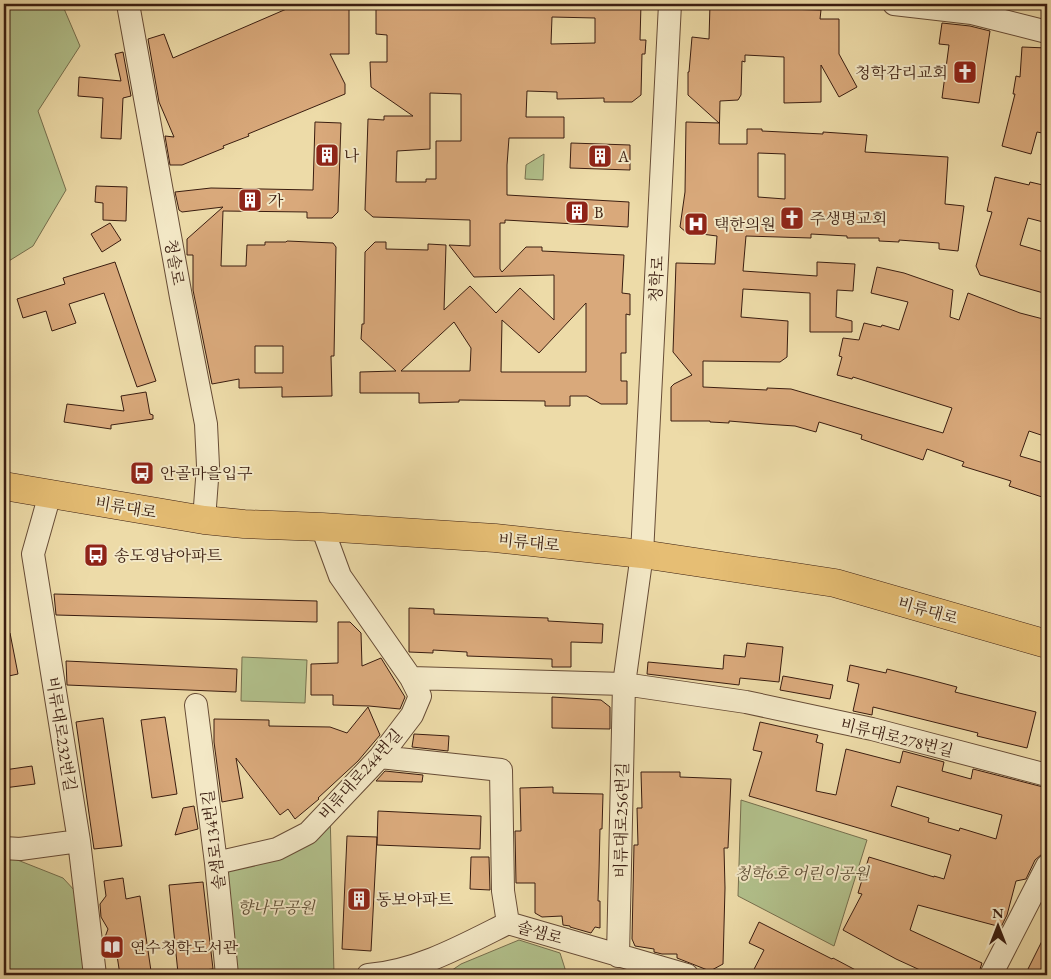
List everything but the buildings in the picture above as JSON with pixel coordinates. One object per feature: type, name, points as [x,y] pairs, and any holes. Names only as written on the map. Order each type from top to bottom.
[{"type":"main road","name":"비류대로","points":[[4,486],[204,520],[244,524],[494,538],[642,554],[835,583],[1047,644]]},
{"type":"street","name":"청솔로","points":[[128,4],[206,424],[208,466],[204,520]]},
{"type":"street","name":"청학로","points":[[642,554],[670,4]]},
{"type":"street","points":[[894,4],[972,13],[1047,32]]},
{"type":"street","name":"비류대로232번길","points":[[50,494],[33,554],[79,841],[95,975]]},
{"type":"street","name":"비류대로244번길","points":[[216,863],[277,850],[308,833],[380,757],[412,715],[420,696],[411,678],[340,576],[322,527]]},
{"type":"street","name":"비류대로256번길","points":[[618,956],[624,684],[642,554]]},
{"type":"street","points":[[411,678],[624,684]]},
{"type":"street","name":"비류대로278번길","points":[[624,684],[746,702],[872,729],[1047,776]]},
{"type":"street","name":"솔샘로134번길","points":[[196,705],[216,863],[227,975]]},
{"type":"street","points":[[380,757],[501,770],[504,891],[508,923]]},
{"type":"street","points":[[4,848],[20,849],[79,841]]},
{"type":"street","points":[[991,975],[1047,866]]},
{"type":"street","name":"솔샘로","points":[[368,975],[417,965],[453,951],[508,923],[687,975]]},
{"type":"green space","points":[[4,4],[62,4],[80,46],[38,111],[66,190],[33,246],[4,264]]},
{"type":"green space","points":[[544,154],[543,180],[525,179],[526,165]]},
{"type":"green space","points":[[242,657],[307,660],[305,703],[241,701]]},
{"type":"green space","name":"청학6호 어린이공원","points":[[741,800],[867,840],[834,946],[738,896]]},
{"type":"green space","name":"향나무공원","points":[[330,810],[334,975],[227,975],[216,863],[277,849]]},
{"type":"green space","points":[[4,858],[15,859],[63,878],[76,892],[85,975],[4,975]]},
{"type":"green space","points":[[519,940],[560,953],[567,975],[445,975],[461,964]]},
{"type":"place","name":"청학감리교회","points":[[965,72]]},
{"type":"place","name":"나","points":[[327,155]]},
{"type":"place","name":"A","points":[[600,156]]},
{"type":"place","name":"가","points":[[250,200]]},
{"type":"place","name":"B","points":[[577,212]]},
{"type":"place","name":"주생명교회","points":[[792,218]]},
{"type":"place","name":"택한의원","points":[[696,224]]},
{"type":"place","name":"안골마을입구","points":[[142,473]]},
{"type":"place","name":"송도영남아파트","points":[[96,555]]},
{"type":"place","name":"동보아파트","points":[[359,899]]},
{"type":"place","name":"연수청학도서관","points":[[112,947]]}]
